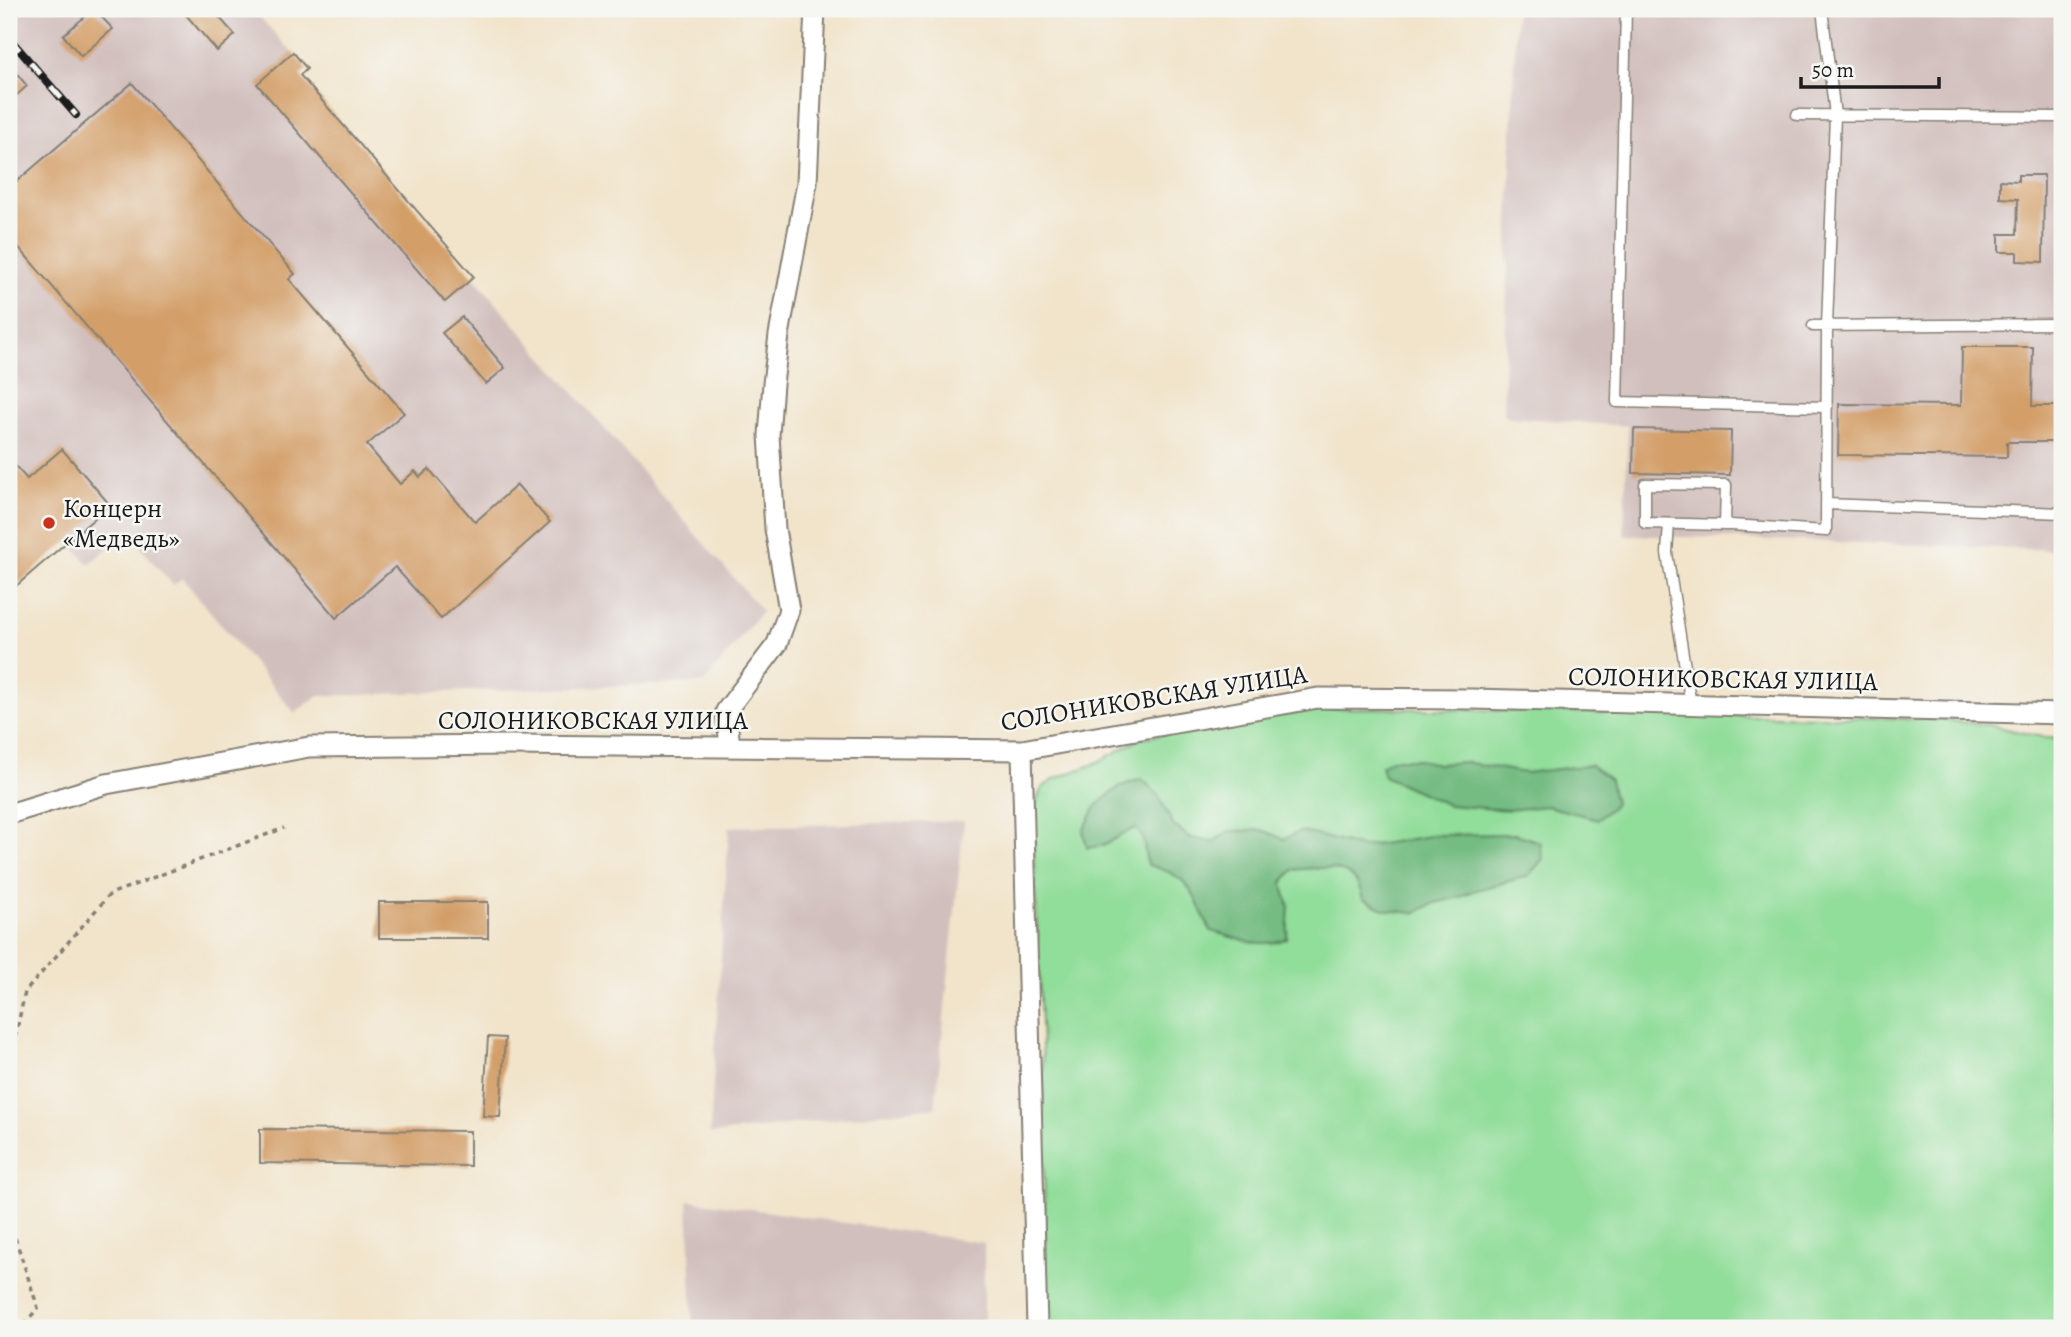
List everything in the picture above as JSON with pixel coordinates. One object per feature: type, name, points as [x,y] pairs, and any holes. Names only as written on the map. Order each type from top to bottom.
[{"type":"street","points":[[730,746],[726,711],[777,644],[789,610],[775,529],[769,435],[779,335],[807,183],[815,9]]},
{"type":"street","name":"СОЛОНИКОВСКАЯ УЛИЦА","points":[[9,814],[106,783],[309,747],[510,745],[1022,750],[1318,698],[2062,713]]},
{"type":"street","points":[[1022,750],[1037,1328]]},
{"type":"lane","points":[[1626,9],[1617,402],[1826,407]]},
{"type":"lane","points":[[1725,525],[1726,485],[1645,484],[1645,523],[1826,531],[1827,326],[1835,115],[1822,9]]},
{"type":"lane","points":[[1797,115],[2062,117]]},
{"type":"lane","points":[[1813,326],[2062,324]]},
{"type":"lane","points":[[1826,505],[2062,513]]},
{"type":"lane","points":[[1669,524],[1667,553],[1691,705]]},
{"type":"path","points":[[9,1066],[25,992],[110,894],[284,828]]},
{"type":"path","points":[[9,1219],[38,1308],[21,1328]]},
{"type":"shaded area","points":[[9,9],[240,9],[244,14],[258,15],[307,69],[300,76],[762,611],[704,683],[317,696],[295,713],[182,578],[173,585],[127,532],[89,564],[68,541],[9,592]]},
{"type":"shaded area","points":[[1516,9],[2062,9],[2062,550],[1624,535],[1628,426],[1509,417],[1503,413]]},
{"type":"shaded area","points":[[964,821],[935,1107],[710,1134],[729,827]]},
{"type":"shaded area","points":[[688,1200],[984,1243],[984,1328],[693,1328]]},
{"type":"green space","points":[[1316,709],[1931,719],[1989,725],[2062,739],[2062,1328],[1046,1328],[1043,1072],[1033,829],[1036,802],[1042,788],[1056,778],[1094,764],[1142,738]]},
{"type":"green space","points":[[1391,759],[1415,759],[1438,764],[1465,762],[1525,773],[1591,765],[1610,780],[1615,804],[1598,819],[1546,806],[1508,810],[1448,805],[1384,776],[1381,766]]},
{"type":"green space","points":[[1142,779],[1159,796],[1173,825],[1191,838],[1213,842],[1229,831],[1262,830],[1284,839],[1301,831],[1362,847],[1435,835],[1516,834],[1540,842],[1543,859],[1528,876],[1435,903],[1414,913],[1386,910],[1363,899],[1357,883],[1345,872],[1328,868],[1293,870],[1282,883],[1289,906],[1287,938],[1269,943],[1249,942],[1211,931],[1183,881],[1162,869],[1147,865],[1143,838],[1135,828],[1101,846],[1087,848],[1083,831],[1097,805],[1120,786]]},
{"type":"building","points":[[94,9],[113,29],[81,56],[63,35]]},
{"type":"building","points":[[181,9],[212,9],[235,35],[217,51]]},
{"type":"building","points":[[293,52],[307,69],[300,75],[474,277],[445,302],[257,84]]},
{"type":"building","points":[[9,64],[27,86],[9,102]]},
{"type":"building","points":[[132,83],[295,274],[289,279],[404,413],[367,445],[400,484],[415,471],[420,477],[429,469],[475,522],[517,485],[550,522],[441,619],[395,567],[336,618],[9,236],[9,188]]},
{"type":"building","points":[[2018,175],[2044,175],[2043,262],[2017,261],[2017,252],[1999,252],[1999,234],[2017,234],[2018,199],[2000,198],[2000,180],[2018,181]]},
{"type":"building","points":[[462,317],[505,368],[486,384],[442,333]]},
{"type":"building","points":[[1962,347],[2033,347],[2032,406],[2062,406],[2062,442],[2007,442],[2007,457],[1838,455],[1839,404],[1961,405]]},
{"type":"building","points":[[1634,429],[1731,431],[1730,475],[1633,473]]},
{"type":"building","name":"Концерн «Медведь»","points":[[62,449],[110,505],[9,592],[9,459],[27,479]]},
{"type":"building","points":[[379,902],[488,902],[488,938],[379,938]]},
{"type":"building","points":[[488,1037],[505,1038],[500,1117],[483,1116]]},
{"type":"building","points":[[260,1129],[470,1131],[470,1166],[260,1163]]},
{"type":"railway","points":[[9,38],[76,115]]},
{"type":"place","name":"Концерн «Медведь»","points":[[49,523]]}]
